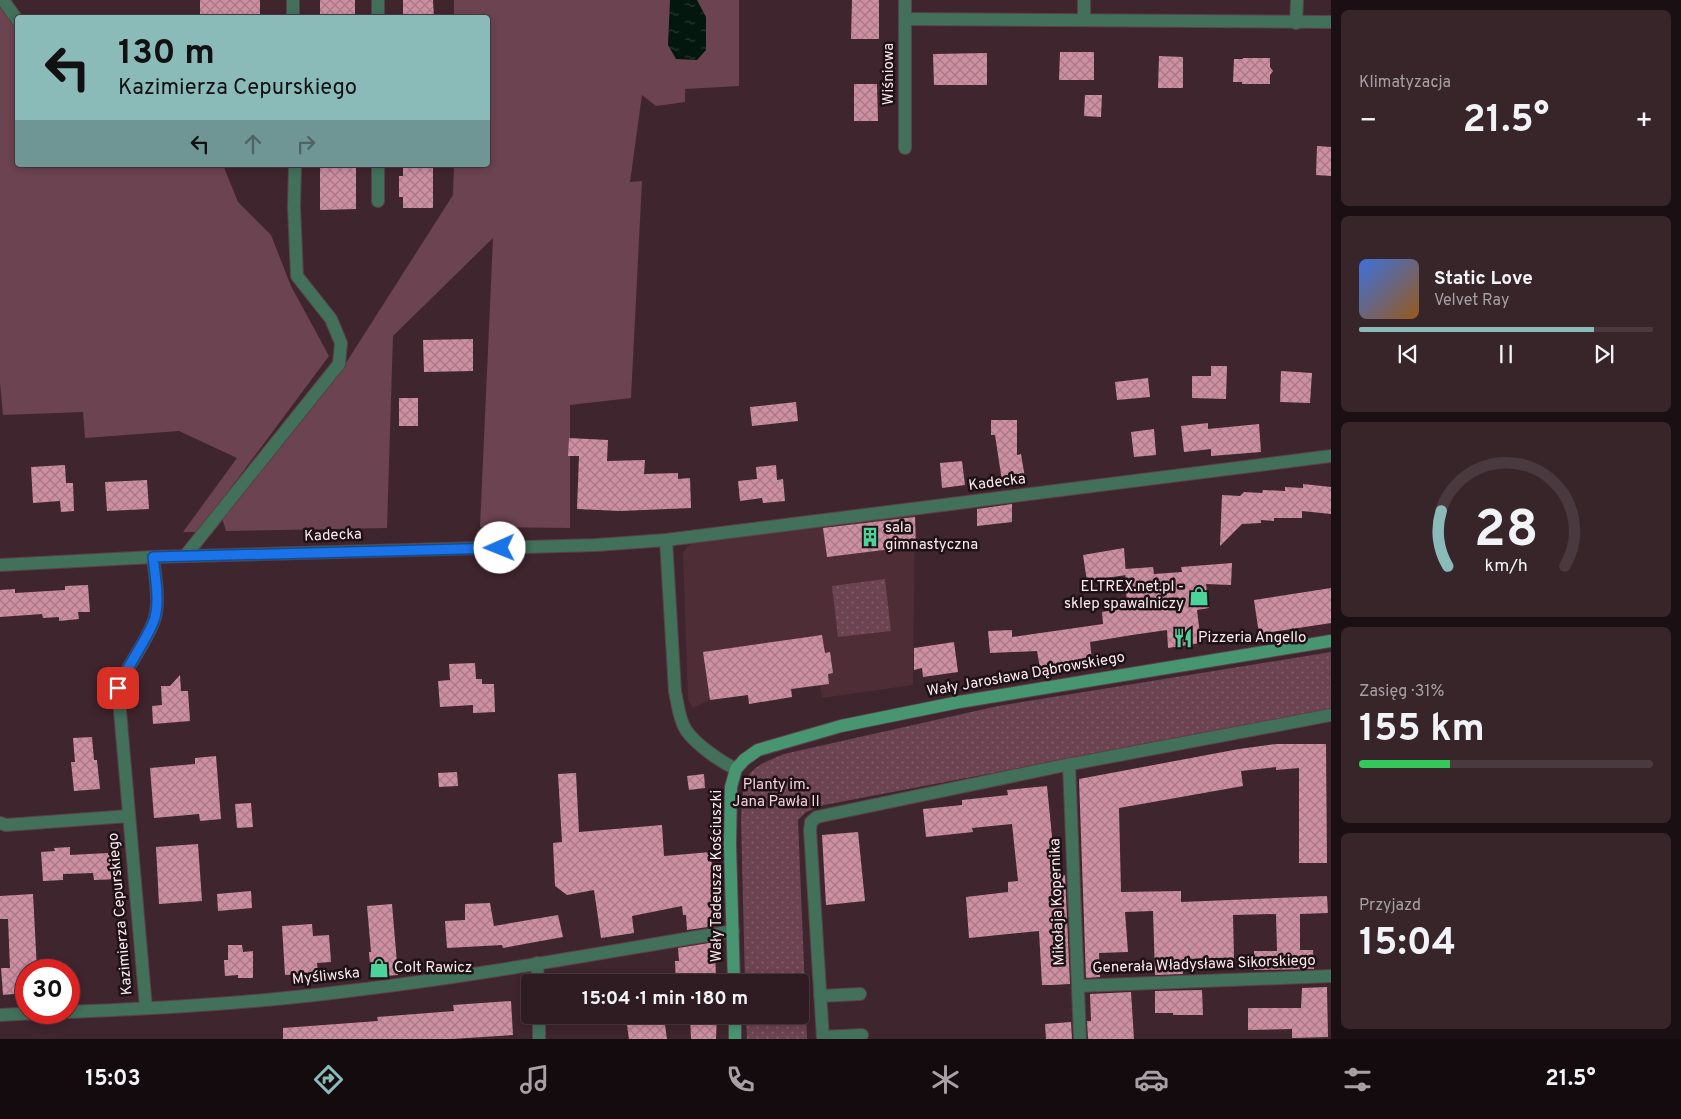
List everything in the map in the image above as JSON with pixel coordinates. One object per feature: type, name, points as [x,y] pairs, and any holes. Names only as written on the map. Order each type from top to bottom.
[{"type":"street","points":[[3,0],[15,17]]},
{"type":"street","points":[[293,0],[294,15]]},
{"type":"street","points":[[378,0],[378,15]]},
{"type":"street","name":"Wiśniowa","points":[[905,0],[905,148]]},
{"type":"street","points":[[1084,0],[1084,20]]},
{"type":"street","points":[[1296,23],[1297,0]]},
{"type":"street","points":[[905,19],[1331,22]]},
{"type":"street","points":[[185,556],[339,364],[342,343],[331,319],[298,276],[294,167]]},
{"type":"street","points":[[378,167],[378,202]]},
{"type":"street","name":"Kadecka","points":[[0,565],[153,557],[596,545],[666,540],[1331,456]]},
{"type":"street","points":[[666,540],[675,692],[680,716],[686,730],[708,751],[723,763],[736,770]]},
{"type":"street","name":"Kazimierza Cepurskiego","points":[[146,1008],[118,688],[154,622],[157,597],[153,557]]},
{"type":"street","name":"Wały Jarosława Dąbrowskiego","points":[[736,770],[744,760],[758,750],[841,726],[959,702],[1331,641]]},
{"type":"street","points":[[862,1035],[823,1038],[810,830],[811,822],[817,817],[1068,764],[1331,715]]},
{"type":"street","name":"Mikołaja Kopernika","points":[[1068,764],[1080,1039]]},
{"type":"street","name":"Wały Tadeusza Kościuszki","points":[[734,974],[730,815],[731,787],[736,770]]},
{"type":"street","name":"Kazimierza Cepurskiego","points":[[0,823],[6,825],[129,816]]},
{"type":"street","name":"Myśliwska","points":[[80,1011],[251,1001],[347,992],[435,980],[733,931]]},
{"type":"street","points":[[537,963],[538,974]]},
{"type":"street","name":"Generała Władysława Sikorskiego","points":[[1078,986],[1331,976]]},
{"type":"street","points":[[820,996],[860,994]]},
{"type":"street","points":[[0,1015],[15,1014]]},
{"type":"street","points":[[539,1024],[540,1039]]},
{"type":"street","points":[[735,1024],[735,1039]]},
{"type":"shaded area","points":[[915,514],[913,685],[822,698],[820,685],[792,689],[792,697],[749,704],[747,695],[710,700],[693,708],[688,700],[683,552],[692,543]]},
{"type":"green space","points":[[0,0],[15,19],[15,167],[224,167],[238,202],[271,235],[291,286],[329,356],[198,532],[183,532],[237,458],[179,431],[85,438],[83,412],[3,415],[0,383]]},
{"type":"green space","points":[[454,0],[739,0],[739,86],[685,89],[685,102],[656,106],[642,95],[630,182],[642,181],[631,398],[570,405],[570,528],[480,527],[493,238],[393,336],[387,528],[226,531],[222,518],[344,366],[453,195],[454,167],[490,167],[490,15],[454,15]]},
{"type":"green space","points":[[885,579],[891,631],[838,637],[832,586]]},
{"type":"green space","name":"Planty im. Jana Pawła II","points":[[1331,652],[1331,709],[824,805],[806,812],[798,820],[804,974],[745,974],[741,818],[745,784],[753,770],[784,754],[998,706]]},
{"type":"green space","name":"Planty im. Jana Pawła II","points":[[746,1024],[806,1024],[807,1039],[747,1039]]},
{"type":"water","points":[[670,0],[697,0],[706,17],[706,50],[697,60],[676,59],[668,45]]},
{"type":"building","points":[[200,0],[260,0],[260,15],[200,15]]},
{"type":"building","points":[[320,0],[355,0],[355,15],[320,15]]},
{"type":"building","points":[[403,0],[433,0],[434,15],[403,15]]},
{"type":"building","points":[[852,0],[879,0],[879,39],[851,39]]},
{"type":"building","points":[[1060,52],[1094,52],[1094,80],[1059,80]]},
{"type":"building","points":[[987,53],[987,85],[934,85],[933,54]]},
{"type":"building","points":[[1159,56],[1183,57],[1183,88],[1158,88]]},
{"type":"building","points":[[1270,58],[1270,67],[1273,71],[1270,75],[1270,84],[1242,84],[1242,82],[1233,82],[1234,59]]},
{"type":"building","points":[[854,84],[877,84],[878,121],[854,121]]},
{"type":"building","points":[[1085,95],[1102,95],[1101,117],[1084,116]]},
{"type":"building","points":[[1317,146],[1331,147],[1331,176],[1316,175]]},
{"type":"building","points":[[320,167],[356,167],[356,209],[320,210]]},
{"type":"building","points":[[403,167],[433,167],[433,208],[403,208],[403,197],[399,197],[399,176],[403,176]]},
{"type":"building","points":[[473,339],[473,371],[424,372],[423,340]]},
{"type":"building","points":[[1211,366],[1227,366],[1226,399],[1192,398],[1192,376],[1211,376]]},
{"type":"building","points":[[1281,371],[1312,373],[1310,403],[1280,402]]},
{"type":"building","points":[[1148,378],[1150,397],[1117,400],[1115,382]]},
{"type":"building","points":[[399,398],[418,398],[418,426],[399,426]]},
{"type":"building","points":[[796,402],[798,421],[752,426],[750,407]]},
{"type":"building","points":[[991,420],[1017,420],[1017,455],[1021,454],[1025,478],[1002,481],[995,435],[991,435]]},
{"type":"building","points":[[1208,423],[1208,429],[1259,424],[1261,452],[1211,456],[1211,449],[1184,452],[1181,426]]},
{"type":"building","points":[[1154,429],[1156,455],[1134,457],[1131,432]]},
{"type":"building","points":[[569,438],[608,440],[607,461],[645,460],[644,474],[678,473],[678,479],[690,478],[691,508],[620,511],[577,509],[579,456],[568,456]]},
{"type":"building","points":[[962,461],[965,485],[942,488],[940,463]]},
{"type":"building","points":[[65,465],[66,483],[73,483],[74,511],[61,512],[60,501],[33,503],[31,467]]},
{"type":"building","points":[[776,465],[777,480],[783,479],[785,501],[763,503],[762,498],[740,501],[738,481],[757,479],[756,467]]},
{"type":"building","points":[[147,480],[149,509],[107,511],[105,482]]},
{"type":"building","points":[[1303,484],[1331,487],[1331,514],[1302,511],[1302,518],[1274,518],[1274,521],[1261,520],[1261,523],[1242,524],[1220,546],[1222,495],[1240,496],[1244,492],[1262,493],[1263,490],[1285,491],[1285,487],[1303,488]]},
{"type":"building","points":[[1012,504],[1012,522],[977,526],[977,509]]},
{"type":"building","name":"sala gimnastyczna","points":[[915,517],[916,546],[827,557],[823,528]]},
{"type":"building","points":[[1124,548],[1126,575],[1087,581],[1083,555]]},
{"type":"building","points":[[1232,563],[1231,585],[1206,584],[1209,608],[1197,610],[1201,643],[1168,648],[1167,630],[1132,635],[1090,642],[1092,660],[1040,668],[1037,651],[990,653],[988,631],[1012,630],[1012,637],[1103,624],[1102,612],[1127,608],[1125,569],[1153,567],[1154,574],[1182,572],[1181,567]]},
{"type":"building","points":[[88,585],[90,612],[78,612],[79,619],[59,621],[59,617],[43,618],[42,614],[0,617],[0,590],[15,589],[15,593],[65,590],[65,586]]},
{"type":"building","points":[[1331,588],[1331,623],[1259,634],[1254,600]]},
{"type":"building","points":[[822,635],[825,653],[830,652],[833,673],[828,674],[829,684],[791,689],[792,697],[749,704],[748,695],[710,700],[703,652]]},
{"type":"building","points":[[954,642],[958,672],[923,677],[922,668],[914,670],[914,648]]},
{"type":"building","points":[[475,663],[476,679],[482,679],[482,684],[494,684],[495,712],[473,713],[473,705],[440,707],[438,681],[450,680],[449,664]]},
{"type":"building","points":[[180,675],[181,691],[188,691],[190,721],[153,724],[152,706],[162,705],[161,686],[170,686]]},
{"type":"building","points":[[92,737],[94,760],[97,760],[100,789],[74,791],[71,762],[75,762],[73,738]]},
{"type":"building","points":[[1276,744],[1326,744],[1327,863],[1299,863],[1299,768],[1276,770],[1276,767],[1241,771],[1243,786],[1119,808],[1121,892],[1181,891],[1181,902],[1327,896],[1328,913],[1300,914],[1300,950],[1313,950],[1314,969],[1254,970],[1254,951],[1277,951],[1276,914],[1233,915],[1234,958],[1183,959],[1183,974],[1155,975],[1153,911],[1125,912],[1128,952],[1099,953],[1100,977],[1086,978],[1079,779],[1239,749]]},
{"type":"building","points":[[216,756],[221,819],[200,821],[199,814],[154,818],[150,768],[195,764],[195,758]]},
{"type":"building","points":[[457,772],[458,786],[439,787],[438,773]]},
{"type":"building","points":[[576,773],[579,832],[662,825],[664,856],[711,852],[715,926],[687,930],[686,915],[683,915],[682,906],[632,916],[634,933],[601,938],[594,890],[567,895],[555,886],[553,843],[562,842],[558,774]]},
{"type":"building","points":[[704,774],[705,788],[689,790],[687,776]]},
{"type":"building","points":[[1047,786],[1056,877],[1065,875],[1070,984],[1042,985],[1039,931],[969,938],[966,897],[1008,892],[1008,882],[1018,881],[1012,824],[972,828],[973,832],[926,837],[923,809],[962,805],[962,800],[1008,795],[1007,790]]},
{"type":"building","points":[[251,803],[253,827],[237,828],[235,804]]},
{"type":"building","points":[[858,832],[865,901],[826,905],[822,835]]},
{"type":"building","points":[[198,844],[202,901],[159,904],[156,847]]},
{"type":"building","points":[[70,847],[70,855],[108,853],[108,855],[117,855],[119,879],[94,880],[93,873],[63,874],[63,880],[43,881],[41,852],[55,851],[54,848]]},
{"type":"building","points":[[251,891],[252,908],[218,911],[217,894]]},
{"type":"building","points":[[33,894],[36,959],[15,959],[15,994],[3,995],[1,968],[10,968],[8,919],[0,919],[0,896]]},
{"type":"building","points":[[490,903],[494,926],[558,915],[563,937],[503,948],[502,945],[447,948],[445,921],[465,920],[465,904]]},
{"type":"building","points":[[392,904],[398,975],[371,977],[367,906]]},
{"type":"building","points":[[312,924],[313,936],[329,935],[331,962],[317,963],[318,973],[285,975],[282,926]]},
{"type":"building","points":[[715,942],[716,974],[676,974],[675,961],[679,961],[678,948]]},
{"type":"building","points":[[228,945],[242,945],[243,952],[253,951],[253,978],[238,978],[238,975],[225,976],[224,960],[228,960]]},
{"type":"building","points":[[1327,987],[1328,1037],[1292,1038],[1292,1029],[1248,1030],[1248,1008],[1301,1008],[1302,988]]},
{"type":"building","points":[[1202,990],[1203,1015],[1155,1013],[1155,991]]},
{"type":"building","points":[[1131,992],[1134,1039],[1088,1039],[1087,1021],[1091,1021],[1090,994]]},
{"type":"building","points":[[511,1001],[513,1035],[452,1039],[283,1039],[283,1028],[378,1021],[377,1017],[454,1011],[453,1005]]},
{"type":"building","points":[[1071,1022],[1072,1039],[1046,1039],[1045,1024]]},
{"type":"building","points":[[665,1024],[667,1039],[629,1039],[627,1025]]},
{"type":"building","points":[[690,1024],[717,1024],[716,1039],[691,1039]]},
{"type":"place","name":"sala gimnastyczna","points":[[870,537]]},
{"type":"place","name":"ELTREX.net.pl - sklep spawalniczy","points":[[1199,596]]},
{"type":"place","name":"Pizzeria Angello","points":[[1183,638]]},
{"type":"place","name":"Colt Rawicz","points":[[379,968]]},
{"type":"route","points":[[118,688],[154,622],[157,597],[153,557],[500,548]]}]
